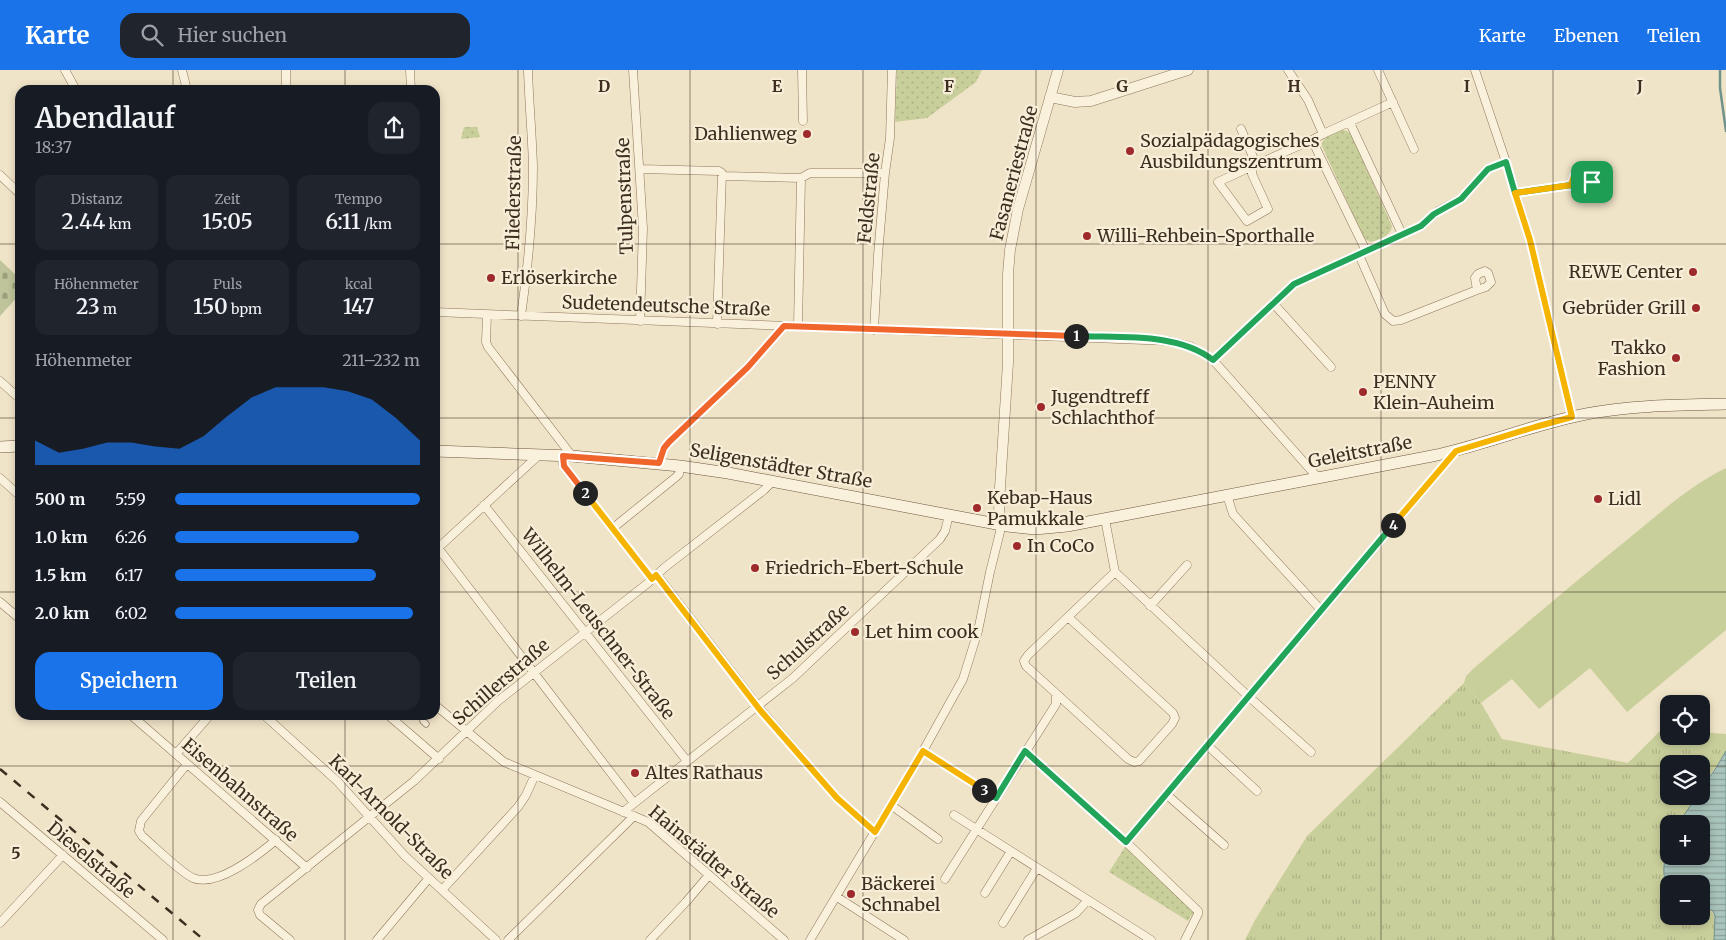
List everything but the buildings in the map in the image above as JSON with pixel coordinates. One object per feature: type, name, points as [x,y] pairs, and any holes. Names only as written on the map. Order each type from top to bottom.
[{"type":"main road","name":"Geleitstraße","points":[[1000,525],[1042,529],[1105,519],[1456,451],[1535,427],[1599,412],[1632,408],[1726,404]]},
{"type":"main road","points":[[0,447],[15,446]]},
{"type":"main road","name":"Seligenstädter Straße","points":[[440,451],[567,456],[659,463],[772,482],[1000,525]]},
{"type":"street","points":[[65,70],[73,85]]},
{"type":"street","points":[[182,70],[186,85]]},
{"type":"street","points":[[286,70],[286,85]]},
{"type":"street","points":[[410,70],[411,85]]},
{"type":"street","name":"Fliederstraße","points":[[521,316],[529,257],[533,166],[528,70]]},
{"type":"street","name":"Tulpenstraße","points":[[634,70],[640,169],[642,255],[640,320]]},
{"type":"street","points":[[802,70],[803,121]]},
{"type":"street","name":"Feldstraße","points":[[874,330],[878,256],[890,138],[892,70]]},
{"type":"street","name":"Fasaneriestraße","points":[[1000,525],[999,503],[1008,371],[1008,274],[1012,237],[1018,209],[1058,70]]},
{"type":"street","points":[[1153,80],[1166,70]]},
{"type":"street","points":[[1050,97],[1075,102],[1091,101],[1188,70]]},
{"type":"street","points":[[1288,70],[1308,100],[1324,134]]},
{"type":"street","points":[[1378,70],[1414,149]]},
{"type":"street","points":[[1475,70],[1530,240],[1572,417]]},
{"type":"street","points":[[1256,165],[1252,168],[1252,174],[1268,209],[1247,221],[1218,182],[1393,102]]},
{"type":"street","points":[[1350,123],[1402,234]]},
{"type":"street","points":[[1241,128],[1256,165]]},
{"type":"street","points":[[1312,140],[1362,253],[1385,314],[1392,320],[1401,320],[1477,290]]},
{"type":"street","points":[[1213,360],[1273,303],[1300,281],[1421,226],[1434,214],[1461,199],[1485,172],[1506,162]]},
{"type":"street","points":[[640,169],[719,171],[722,173],[717,324]]},
{"type":"street","points":[[723,176],[801,178],[810,173],[885,173]]},
{"type":"street","points":[[0,175],[15,189]]},
{"type":"street","points":[[798,326],[801,178]]},
{"type":"street","points":[[1515,193],[1571,185]]},
{"type":"street","points":[[1273,303],[1331,367]]},
{"type":"street","name":"Sudetendeutsche Straße","points":[[440,312],[1170,340],[1190,346],[1213,360],[1318,478]]},
{"type":"street","points":[[487,315],[486,342],[488,347],[567,456],[563,464],[567,470],[758,706],[837,798],[875,832]]},
{"type":"street","points":[[659,463],[664,448],[669,442],[748,367],[784,326]]},
{"type":"street","points":[[0,382],[15,395]]},
{"type":"street","points":[[1126,842],[1456,451]]},
{"type":"street","points":[[440,543],[539,455]]},
{"type":"street","points":[[613,528],[676,477],[680,472],[680,466]]},
{"type":"street","points":[[0,478],[15,492]]},
{"type":"street","name":"Schillerstraße","points":[[290,940],[258,912],[260,904],[371,818],[439,760],[488,710],[534,672],[772,482]]},
{"type":"street","points":[[1227,495],[1233,514],[1320,610]]},
{"type":"street","name":"Wilhelm-Leuschner-Straße","points":[[484,505],[585,632],[690,759]]},
{"type":"street","name":"Schulstraße","points":[[623,812],[800,672],[940,539],[945,531],[949,516]]},
{"type":"street","points":[[1105,519],[1115,572],[1311,752]]},
{"type":"street","points":[[810,940],[955,695],[967,668],[978,631],[1000,525]]},
{"type":"street","points":[[440,551],[634,803]]},
{"type":"street","points":[[1150,606],[1187,565]]},
{"type":"street","points":[[1068,617],[1173,713],[1174,721],[1139,761],[1134,762],[1128,759],[1026,666],[1024,661],[1028,655],[1115,572]]},
{"type":"street","points":[[0,602],[15,615]]},
{"type":"street","points":[[945,879],[1056,704],[1056,694]]},
{"type":"street","name":"Hainstädter Straße","points":[[440,709],[500,760],[634,816],[652,826],[784,940]]},
{"type":"street","name":"Eisenbahnstraße","points":[[137,720],[307,868]]},
{"type":"street","points":[[176,754],[206,720]]},
{"type":"street","name":"Karl-Arnold-Straße","points":[[270,720],[337,781],[401,851],[496,940]]},
{"type":"street","points":[[396,720],[409,729],[439,760]]},
{"type":"street","points":[[1207,745],[1257,791]]},
{"type":"street","points":[[923,751],[996,798]]},
{"type":"street","points":[[1025,751],[1126,842],[1198,911],[1185,940]]},
{"type":"street","points":[[187,764],[141,821],[139,828],[142,836],[188,875],[198,880],[220,877],[250,860],[276,840]]},
{"type":"street","points":[[442,890],[518,807],[535,775]]},
{"type":"street","points":[[1166,794],[1224,845]]},
{"type":"street","name":"Dieselstraße","points":[[0,802],[163,940]]},
{"type":"street","points":[[891,805],[938,839]]},
{"type":"street","points":[[954,815],[1152,940]]},
{"type":"street","points":[[508,940],[634,816]]},
{"type":"street","points":[[985,893],[1011,851]]},
{"type":"street","points":[[0,922],[63,856]]},
{"type":"street","points":[[1003,923],[1037,868]]},
{"type":"street","points":[[650,940],[709,875]]},
{"type":"street","points":[[377,940],[429,878]]},
{"type":"street","points":[[836,897],[904,940]]},
{"type":"street","points":[[1028,940],[1076,913],[1088,900]]},
{"type":"green space","points":[[897,70],[982,70],[976,82],[927,118],[895,122]]},
{"type":"green space","points":[[464,127],[477,127],[480,137],[461,139]]},
{"type":"green space","points":[[1342,130],[1351,134],[1392,226],[1387,235],[1371,242],[1364,239],[1322,146],[1326,138]]},
{"type":"green space","points":[[0,260],[15,274],[15,300],[0,316]]},
{"type":"green space","points":[[1726,468],[1726,630],[1627,712],[1590,668],[1539,709],[1512,679],[1481,703],[1464,683],[1466,676],[1473,669],[1663,510],[1699,483]]},
{"type":"green space","points":[[1464,683],[1481,703],[1502,739],[1628,763],[1660,731],[1660,745],[1710,745],[1710,733],[1726,734],[1726,751],[1710,775],[1710,755],[1660,755],[1660,805],[1691,805],[1684,815],[1660,815],[1660,865],[1664,865],[1664,875],[1660,875],[1660,925],[1710,925],[1710,910],[1715,919],[1714,940],[1245,940],[1255,920],[1307,836]]},
{"type":"green space","points":[[1125,847],[1195,910],[1188,921],[1109,872]]},
{"type":"water","points":[[1726,751],[1726,940],[1714,940],[1715,916],[1713,911],[1710,910],[1710,875],[1664,875],[1664,872],[1664,865],[1710,865],[1710,815],[1684,815],[1691,805],[1710,805],[1710,776]]},
{"type":"waterway","points":[[1720,70],[1720,88],[1726,131]]},
{"type":"railway","points":[[0,769],[204,940]]},
{"type":"place","name":"Dahlienweg","points":[[807,134]]},
{"type":"place","name":"Sozialpädagogisches Ausbildungszentrum","points":[[1130,151]]},
{"type":"place","name":"Willi-Rehbein-Sporthalle","points":[[1087,236]]},
{"type":"place","name":"REWE Center","points":[[1693,272]]},
{"type":"place","name":"Erlöserkirche","points":[[491,278]]},
{"type":"place","name":"Gebrüder Grill","points":[[1696,308]]},
{"type":"place","name":"Takko Fashion","points":[[1676,358]]},
{"type":"place","name":"PENNY Klein-Auheim","points":[[1363,392]]},
{"type":"place","name":"Jugendtreff Schlachthof","points":[[1041,407]]},
{"type":"place","name":"Lidl","points":[[1598,499]]},
{"type":"place","name":"Kebap-Haus Pamukkale","points":[[977,508]]},
{"type":"place","name":"In CoCo","points":[[1017,546]]},
{"type":"place","name":"Friedrich-Ebert-Schule","points":[[755,568]]},
{"type":"place","name":"Let him cook","points":[[855,632]]},
{"type":"place","name":"Altes Rathaus","points":[[635,773]]},
{"type":"place","name":"Bäckerei Schnabel","points":[[851,894]]},
{"type":"route","points":[[1592,182],[1588,175],[1580,172],[1574,176],[1571,185],[1515,193],[1530,240],[1572,417],[1456,451],[1126,842],[1025,751],[996,798],[923,751],[875,832],[837,798],[760,710],[656,575],[652,579],[563,464],[563,456],[659,463],[664,448],[669,442],[748,367],[784,326],[1160,339],[1190,346],[1213,360],[1294,284],[1421,226],[1434,214],[1461,199],[1488,169],[1506,162],[1515,193],[1571,185],[1578,192],[1582,193],[1589,189],[1592,182]]}]
